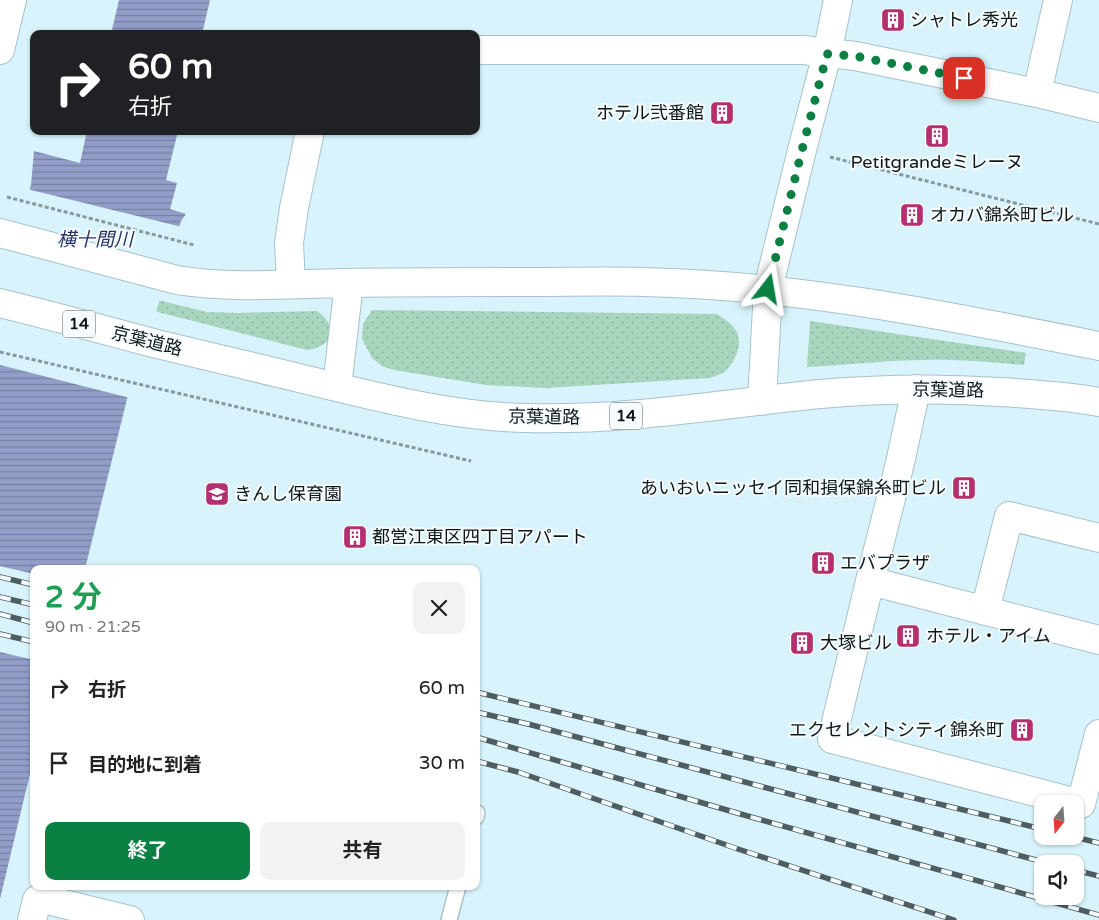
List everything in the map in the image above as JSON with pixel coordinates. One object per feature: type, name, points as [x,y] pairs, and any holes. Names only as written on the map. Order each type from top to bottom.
[{"type":"main road","points":[[1,40],[12,0]]},
{"type":"main road","points":[[762,401],[768,289],[827,54],[838,0]]},
{"type":"main road","points":[[1037,93],[1058,0]]},
{"type":"main road","points":[[480,50],[795,50],[855,56],[1037,93],[1099,108]]},
{"type":"main road","points":[[291,284],[289,243],[294,208],[309,135]]},
{"type":"main road","points":[[1,233],[177,280],[201,284],[643,282],[768,289],[914,310],[1099,346]]},
{"type":"main road","points":[[337,387],[350,283]]},
{"type":"main road","name":"京葉道路","points":[[0,303],[337,387],[412,404],[471,414],[522,418],[625,416],[821,394],[916,389],[1030,393],[1099,402]]},
{"type":"main road","points":[[916,389],[900,463],[832,739],[1081,804],[1099,734]]},
{"type":"main road","points":[[985,611],[1009,516],[1099,538]]},
{"type":"main road","points":[[870,581],[1099,640]]},
{"type":"main road","points":[[32,920],[37,900],[43,899],[130,920]]},
{"type":"lane","points":[[449,920],[457,890]]},
{"type":"path","points":[[802,150],[1099,224]]},
{"type":"path","points":[[8,197],[194,245]]},
{"type":"path","points":[[0,352],[471,460]]},
{"type":"green space","points":[[22,267],[207,312],[317,311],[328,323],[330,335],[323,345],[307,350],[20,277]]},
{"type":"green space","points":[[372,310],[717,314],[729,322],[735,329],[738,334],[739,346],[735,358],[728,368],[722,373],[709,378],[546,388],[486,385],[394,370],[382,366],[372,358],[362,339],[363,324]]},
{"type":"green space","points":[[810,321],[1026,353],[1024,365],[939,360],[807,367]]},
{"type":"water","points":[[119,0],[210,0],[203,30],[112,30]]},
{"type":"water","name":"横十間川","points":[[86,135],[177,135],[166,180],[177,183],[170,209],[186,214],[181,221],[127,399],[86,565],[30,565],[30,774],[0,899],[0,293],[31,185],[34,151],[80,163]]},
{"type":"pier","points":[[27,189],[182,227],[130,398],[0,365],[0,284]]},
{"type":"pier","points":[[0,566],[30,573],[30,659],[0,652]]},
{"type":"railway","points":[[0,577],[30,584]]},
{"type":"railway","points":[[0,597],[30,604]]},
{"type":"railway","points":[[0,614],[30,622]]},
{"type":"railway","points":[[0,634],[30,641]]},
{"type":"railway","points":[[480,693],[1034,827]]},
{"type":"railway","points":[[480,713],[528,724],[1034,859]]},
{"type":"railway","points":[[480,738],[1099,915]]},
{"type":"railway","points":[[480,762],[518,772],[735,848],[954,920]]},
{"type":"railway","points":[[1084,839],[1099,843]]},
{"type":"railway","points":[[1084,872],[1099,876]]},
{"type":"place","name":"シャトレ秀光","points":[[893,20]]},
{"type":"place","name":"ホテル弐番館","points":[[722,113]]},
{"type":"place","name":"Petitgrandeミレーヌ","points":[[937,136]]},
{"type":"place","name":"オカバ錦糸町ビル","points":[[912,215]]},
{"type":"place","name":"あいおいニッセイ同和損保錦糸町ビル","points":[[964,488]]},
{"type":"place","name":"きんし保育園","points":[[217,494]]},
{"type":"place","name":"都営江東区四丁目アパート","points":[[355,537]]},
{"type":"place","name":"エバプラザ","points":[[823,563]]},
{"type":"place","name":"ホテル・アイム","points":[[908,636]]},
{"type":"place","name":"大塚ビル","points":[[802,643]]},
{"type":"place","name":"エクセレントシティ錦糸町","points":[[1022,730]]},
{"type":"route","points":[[768,289],[827,54],[855,56],[964,78]]}]
